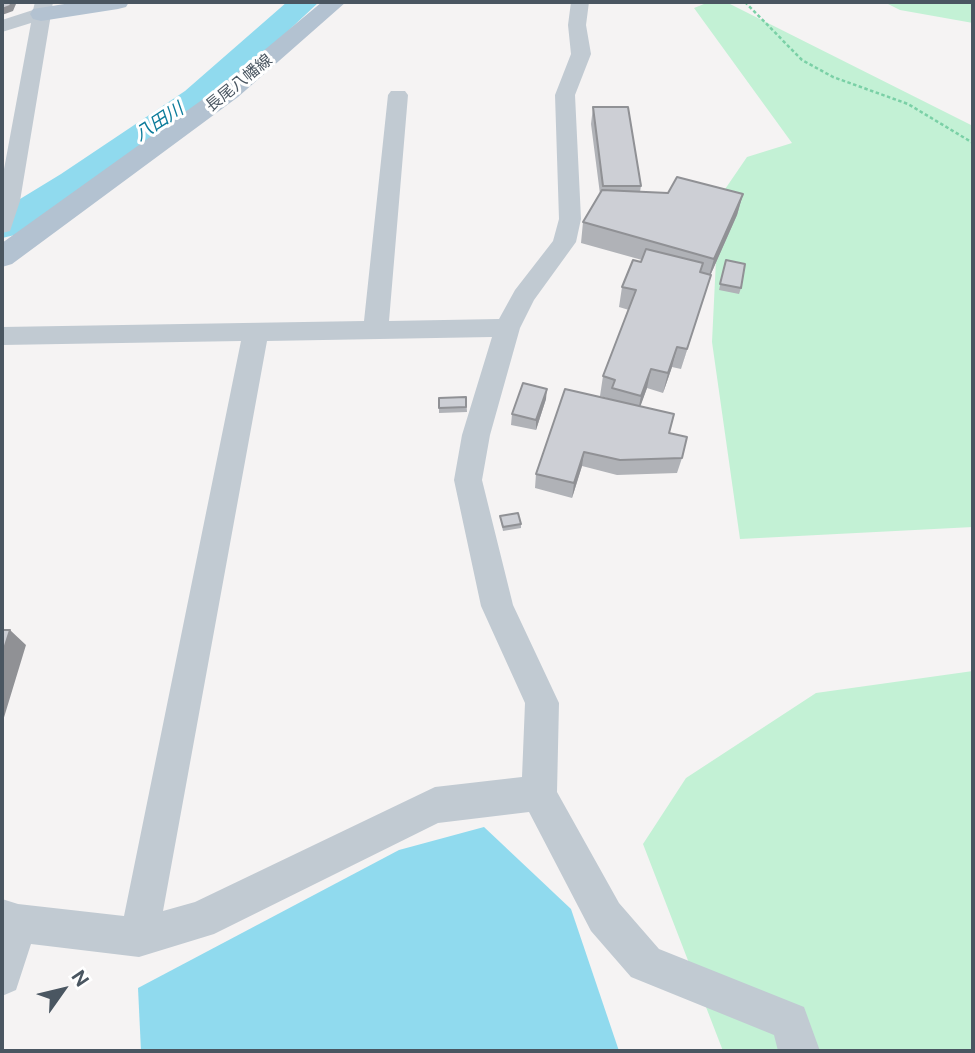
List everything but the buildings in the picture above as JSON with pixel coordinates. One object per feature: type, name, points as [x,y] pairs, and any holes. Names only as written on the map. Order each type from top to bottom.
[{"type":"main road","points":[[43,8],[118,2]]},
{"type":"main road","name":"長尾八幡線","points":[[2,257],[229,92],[335,2]]},
{"type":"street","points":[[580,2],[577,24],[581,54],[565,95],[570,219],[564,242],[524,296],[507,328],[476,435],[468,480],[497,606],[542,703],[539,793],[555,828],[605,917],[645,963],[790,1021],[799,1051]]},
{"type":"street","points":[[2,26],[43,8]]},
{"type":"street","points":[[2,226],[9,201],[43,8]]},
{"type":"street","points":[[376,330],[398,95]]},
{"type":"street","points":[[2,337],[507,328]]},
{"type":"street","points":[[139,937],[256,332]]},
{"type":"street","points":[[2,976],[10,921],[139,937],[200,920],[435,805],[539,793]]},
{"type":"path","points":[[745,2],[802,60],[833,76],[908,104],[973,143]]},
{"type":"green space","points":[[709,2],[726,2],[973,126],[973,527],[740,539],[712,342],[719,198],[747,157],[792,143],[694,8]]},
{"type":"green space","points":[[884,2],[973,2],[973,23],[900,10]]},
{"type":"green space","points":[[973,671],[973,1051],[723,1051],[643,844],[686,778],[816,693]]},
{"type":"water","points":[[484,827],[571,909],[619,1051],[141,1051],[138,988],[399,850]]},
{"type":"waterway","name":"八田川","points":[[2,226],[74,182],[197,98],[304,2]]}]
